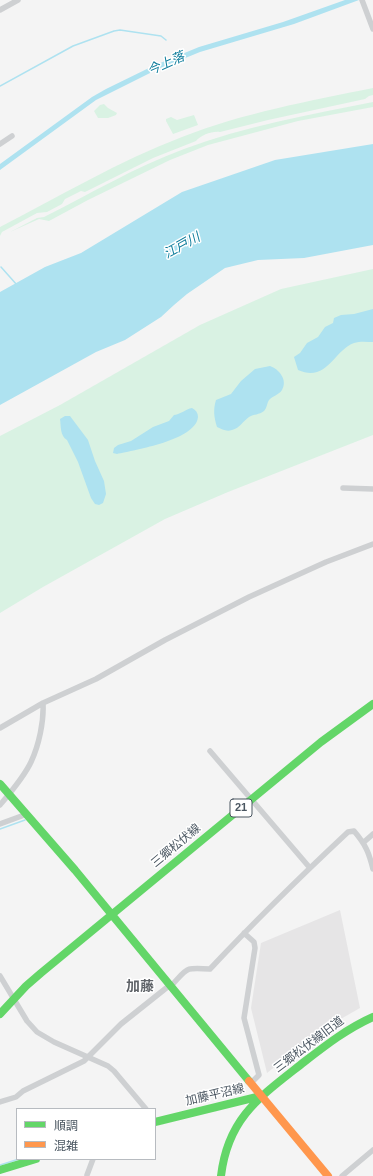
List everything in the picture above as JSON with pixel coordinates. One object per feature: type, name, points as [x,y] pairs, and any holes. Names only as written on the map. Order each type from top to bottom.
[{"type":"main road","name":"三郷松伏線","points":[[0,1014],[14,998],[41,973],[321,742],[373,704]]},
{"type":"main road","points":[[0,784],[112,915],[328,1176]]},
{"type":"main road","name":"三郷松伏線旧道","points":[[261,1095],[342,1033],[373,1017]]},
{"type":"main road","name":"加藤平沼線","points":[[156,1122],[261,1095]]},
{"type":"main road","name":"加藤平沼線","points":[[220,1176],[223,1158],[231,1138],[261,1095]]},
{"type":"main road","points":[[0,1170],[33,1160]]},
{"type":"street","points":[[0,10],[18,0]]},
{"type":"street","points":[[362,1],[373,29]]},
{"type":"street","points":[[0,144],[12,136]]},
{"type":"street","points":[[343,488],[373,489]]},
{"type":"street","points":[[0,728],[42,703],[96,679],[165,640],[249,597],[326,562],[373,544]]},
{"type":"street","points":[[0,805],[9,795],[32,761],[43,722],[42,703]]},
{"type":"street","points":[[210,750],[310,868]]},
{"type":"street","points":[[0,824],[27,814]]},
{"type":"street","points":[[0,1102],[16,1097],[23,1091],[88,1058],[121,1024],[170,985],[187,969],[210,969],[244,933],[348,832],[354,831],[364,842],[373,869]]},
{"type":"street","points":[[364,842],[373,834]]},
{"type":"street","points":[[244,933],[254,942],[244,1018],[259,1075],[251,1083]]},
{"type":"street","points":[[0,976],[27,1021],[37,1032],[44,1037],[108,1066],[145,1108]]},
{"type":"street","points":[[342,1176],[373,1150]]},
{"type":"street","points":[[87,1175],[93,1160]]},
{"type":"shaded area","points":[[340,910],[360,1008],[318,1032],[267,1073],[251,1008],[261,943]]},
{"type":"green space","points":[[373,88],[373,95],[365,99],[207,134],[196,141],[153,158],[85,192],[81,191],[65,199],[62,204],[47,212],[37,213],[2,232],[0,236],[0,227],[90,179],[159,146],[252,114]]},
{"type":"green space","points":[[373,102],[373,107],[298,121],[208,145],[170,160],[49,221],[39,219],[10,232],[37,218],[44,217],[130,172],[184,149],[254,127]]},
{"type":"green space","points":[[104,104],[117,113],[116,115],[108,118],[98,118],[94,111],[100,105]]},
{"type":"green space","points":[[194,115],[198,125],[173,134],[166,121],[166,119],[171,117],[177,120]]},
{"type":"green space","points":[[373,269],[373,435],[228,492],[165,519],[43,587],[0,613],[0,436],[60,405],[200,325],[281,289]]},
{"type":"water","name":"今上落","points":[[345,0],[359,0],[294,24],[200,52],[156,70],[96,100],[0,170],[0,164],[92,97],[106,89],[153,66],[199,47],[283,22]]},
{"type":"water","name":"江戸川","points":[[373,144],[373,245],[304,258],[258,260],[225,268],[187,294],[161,317],[125,340],[96,352],[0,405],[0,292],[45,267],[81,253],[182,192],[275,160]]},
{"type":"water","points":[[373,309],[373,342],[354,343],[341,352],[323,369],[316,372],[308,373],[298,370],[294,357],[300,353],[307,343],[318,337],[325,327],[333,323],[334,318],[341,315],[354,314]]},
{"type":"water","points":[[270,366],[282,375],[284,386],[281,392],[269,400],[264,411],[249,417],[237,428],[230,431],[217,427],[214,414],[216,400],[231,394],[241,381],[255,369]]},
{"type":"water","points":[[192,408],[198,414],[198,417],[195,425],[187,432],[164,443],[150,447],[117,454],[113,453],[114,448],[118,445],[131,441],[153,427],[169,421],[174,415]]},
{"type":"water","points":[[65,416],[70,416],[88,440],[104,481],[106,494],[103,503],[99,505],[95,504],[91,498],[78,462],[67,440],[63,436],[60,419]]},
{"type":"waterway","points":[[0,86],[73,46],[114,31],[120,30],[161,36],[166,40]]},
{"type":"waterway","points":[[1,267],[17,285]]},
{"type":"waterway","points":[[0,829],[25,820]]},
{"type":"waterway","points":[[0,1165],[16,1160]]},
{"type":"traffic: fast","points":[[0,1014],[26,986],[41,973],[321,742],[373,704]]},
{"type":"traffic: fast","points":[[0,784],[75,870],[249,1081]]},
{"type":"traffic: fast","points":[[221,1176],[225,1156],[231,1138],[239,1123],[261,1097],[321,1049],[346,1032],[373,1017]]},
{"type":"traffic: fast","points":[[156,1122],[261,1096]]},
{"type":"traffic: fast","points":[[0,1170],[33,1160]]},
{"type":"traffic: slow","points":[[249,1081],[328,1176]]},
{"type":"district","name":"加藤","points":[[140,987]]}]
